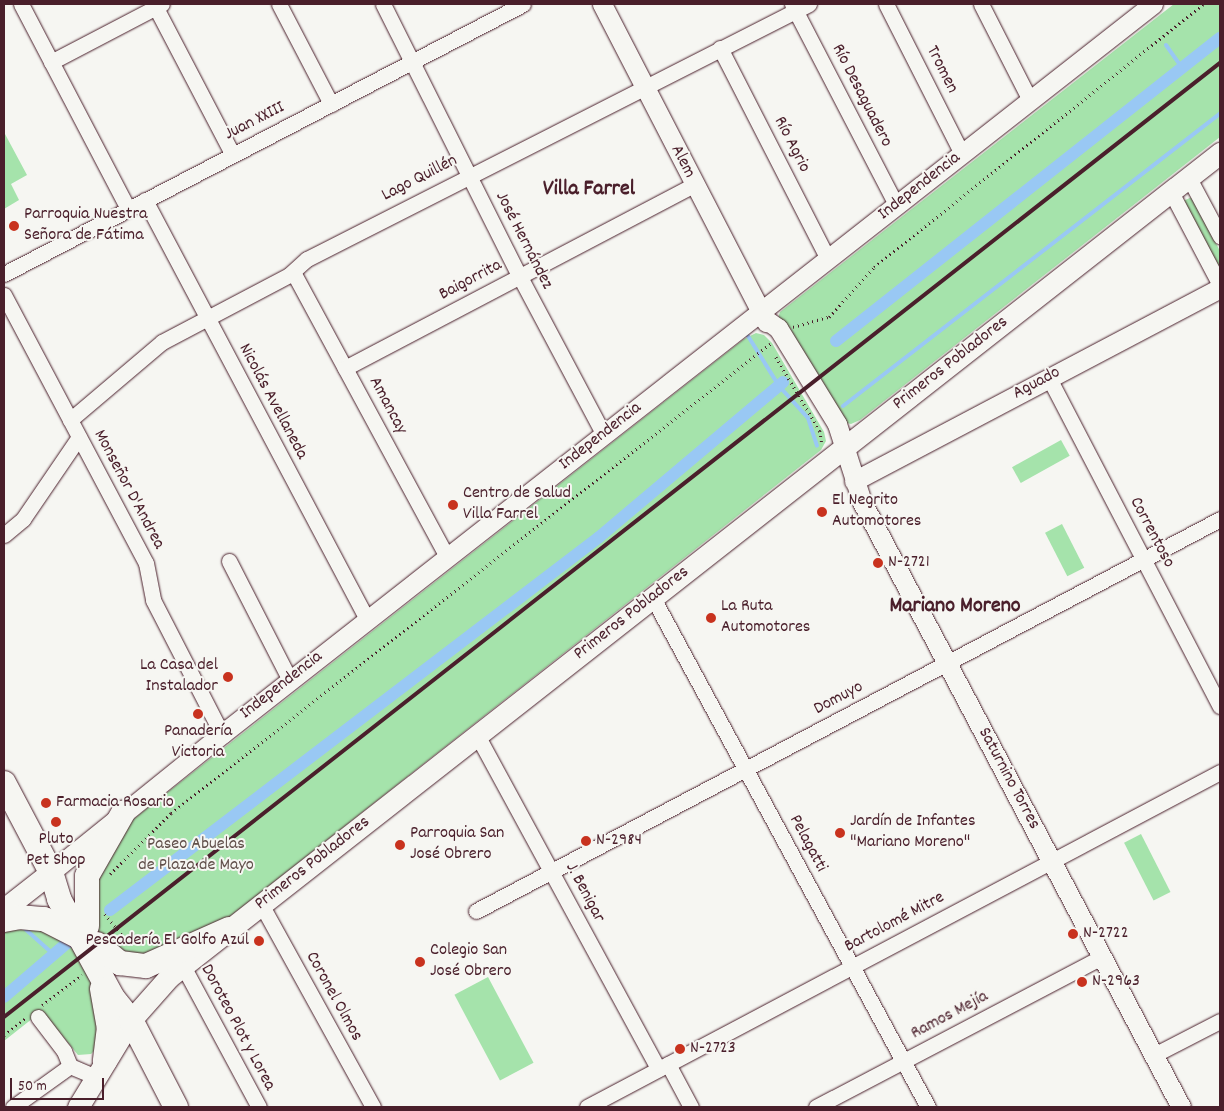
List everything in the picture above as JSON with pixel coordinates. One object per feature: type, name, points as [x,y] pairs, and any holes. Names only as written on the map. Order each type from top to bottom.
[{"type":"main road","name":"Primeros Pobladores","points":[[78,1107],[130,1020],[157,989],[183,966],[1220,153]]},
{"type":"main road","points":[[4,783],[51,872],[57,895],[95,943],[125,997],[130,1020],[176,1107]]},
{"type":"main road","points":[[101,1069],[108,1020],[95,943],[88,876],[123,813]]},
{"type":"main road","name":"Independencia","points":[[4,909],[51,872]]},
{"type":"main road","points":[[4,920],[20,917],[44,919],[95,943],[120,963],[146,966],[229,929]]},
{"type":"street","points":[[21,4],[128,210]]},
{"type":"street","points":[[279,4],[331,104]]},
{"type":"street","name":"José Hernández","points":[[383,4],[520,277],[604,435]]},
{"type":"street","name":"Juan XXIII","points":[[4,274],[412,61],[495,10],[523,4]]},
{"type":"street","name":"Alem","points":[[602,4],[770,333],[844,448]]},
{"type":"street","name":"Tromen","points":[[886,4],[962,154]]},
{"type":"street","points":[[981,4],[1030,100]]},
{"type":"street","name":"Independencia","points":[[51,872],[366,620],[604,435],[762,316],[828,259],[1153,4]]},
{"type":"street","points":[[51,62],[157,5],[233,155]]},
{"type":"street","name":"Lago Quillén","points":[[70,420],[162,342],[293,272],[307,259],[799,6]]},
{"type":"street","name":"Río Desaguadero","points":[[799,6],[896,205]]},
{"type":"street","name":"Río Agrio","points":[[720,48],[828,259]]},
{"type":"street","points":[[1189,178],[1220,236]]},
{"type":"street","name":"Baigorrita","points":[[345,368],[694,185]]},
{"type":"street","points":[[1171,192],[1220,286]]},
{"type":"street","name":"Nicolás Avellaneda","points":[[145,200],[366,620]]},
{"type":"street","name":"Amancay","points":[[293,272],[447,557]]},
{"type":"street","name":"Aguado","points":[[854,481],[1220,286]]},
{"type":"street","name":"Monseñor D'Andrea","points":[[4,295],[146,562],[154,600],[222,734]]},
{"type":"street","name":"Correntoso","points":[[1049,378],[1220,706]]},
{"type":"street","points":[[4,534],[23,519],[79,437]]},
{"type":"street","name":"Saturnino Torres","points":[[844,448],[862,502],[1181,1107]]},
{"type":"street","name":"Domuyo","points":[[476,911],[1220,519]]},
{"type":"street","points":[[229,561],[290,680]]},
{"type":"street","name":"Pelagatti","points":[[653,598],[928,1107]]},
{"type":"street","name":"J. Benigar","points":[[477,735],[551,872],[663,1067],[691,1107]]},
{"type":"street","name":"Bartolomé Mitre","points":[[587,1107],[1220,772]]},
{"type":"street","name":"Coronel Olmos","points":[[260,904],[373,1107]]},
{"type":"street","name":"Ramos Mejía","points":[[816,1107],[1102,957]]},
{"type":"street","name":"Doroteo Plot y Lorea","points":[[183,966],[259,1107]]},
{"type":"street","points":[[36,1013],[64,1051],[70,1066]]},
{"type":"street","points":[[1154,1055],[1220,1021]]},
{"type":"street","points":[[13,1107],[70,1066],[101,1069]]},
{"type":"path","points":[[790,329],[806,321],[829,317],[869,270],[1203,4]]},
{"type":"path","points":[[103,881],[171,814],[770,344],[820,431],[823,440],[819,447]]},
{"type":"path","points":[[4,1036],[36,1013],[95,943],[122,935],[123,942],[95,943]]},
{"type":"green space","points":[[1174,4],[1220,4],[1220,137],[860,420],[851,424],[843,422],[778,318],[780,312]]},
{"type":"green space","points":[[5,134],[27,175],[11,184],[19,200],[4,209]]},
{"type":"green space","points":[[1192,197],[1220,251],[1220,272],[1183,201]]},
{"type":"green space","name":"Paseo Abuelas de Plaza de Mayo","points":[[756,333],[764,335],[772,343],[824,432],[826,441],[821,450],[227,919],[142,962],[104,941],[95,926],[88,892],[131,821],[744,339]]},
{"type":"green space","points":[[1061,440],[1070,456],[1021,483],[1012,467]]},
{"type":"green space","points":[[1062,524],[1084,568],[1067,576],[1045,533]]},
{"type":"green space","points":[[1141,834],[1171,892],[1154,901],[1124,843]]},
{"type":"green space","points":[[4,925],[65,934],[97,993],[97,1048],[91,1054],[78,1055],[42,1011],[4,1041]]},
{"type":"green space","points":[[488,977],[534,1063],[500,1080],[454,995]]},
{"type":"waterway","points":[[836,341],[1220,38]]},
{"type":"waterway","points":[[1166,45],[1182,68]]},
{"type":"waterway","points":[[843,406],[1220,114]]},
{"type":"waterway","points":[[748,336],[779,386],[808,418],[817,446]]},
{"type":"waterway","points":[[110,910],[598,538],[783,382]]},
{"type":"waterway","points":[[23,927],[50,951],[58,952]]},
{"type":"waterway","points":[[4,997],[67,943]]},
{"type":"railway","points":[[4,1017],[1220,63]]},
{"type":"place","name":"Parroquia Nuestra Señora de Fátima","points":[[14,226]]},
{"type":"place","name":"Centro de Salud Villa Farrel","points":[[453,505]]},
{"type":"place","name":"El Negrito Automotores","points":[[822,512]]},
{"type":"place","name":"N-2721","points":[[878,563]]},
{"type":"place","name":"La Ruta Automotores","points":[[711,618]]},
{"type":"place","name":"La Casa del Instalador","points":[[228,677]]},
{"type":"place","name":"Panadería Victoria","points":[[198,714]]},
{"type":"place","name":"Farmacia Rosario","points":[[46,803]]},
{"type":"place","name":"Pluto Pet Shop","points":[[56,822]]},
{"type":"place","name":"Jardín de Infantes \"Mariano Moreno\"","points":[[840,833]]},
{"type":"place","name":"N-2984","points":[[586,841]]},
{"type":"place","name":"Parroquia San José Obrero","points":[[400,845]]},
{"type":"place","name":"N-2722","points":[[1073,934]]},
{"type":"place","name":"Pescadería El Golfo Azul","points":[[259,941]]},
{"type":"place","name":"Colegio San José Obrero","points":[[420,962]]},
{"type":"place","name":"N-2963","points":[[1082,982]]},
{"type":"place","name":"N-2723","points":[[680,1049]]},
{"type":"district","name":"Villa Farrel","points":[[589,190]]},
{"type":"district","name":"Mariano Moreno","points":[[955,607]]}]
